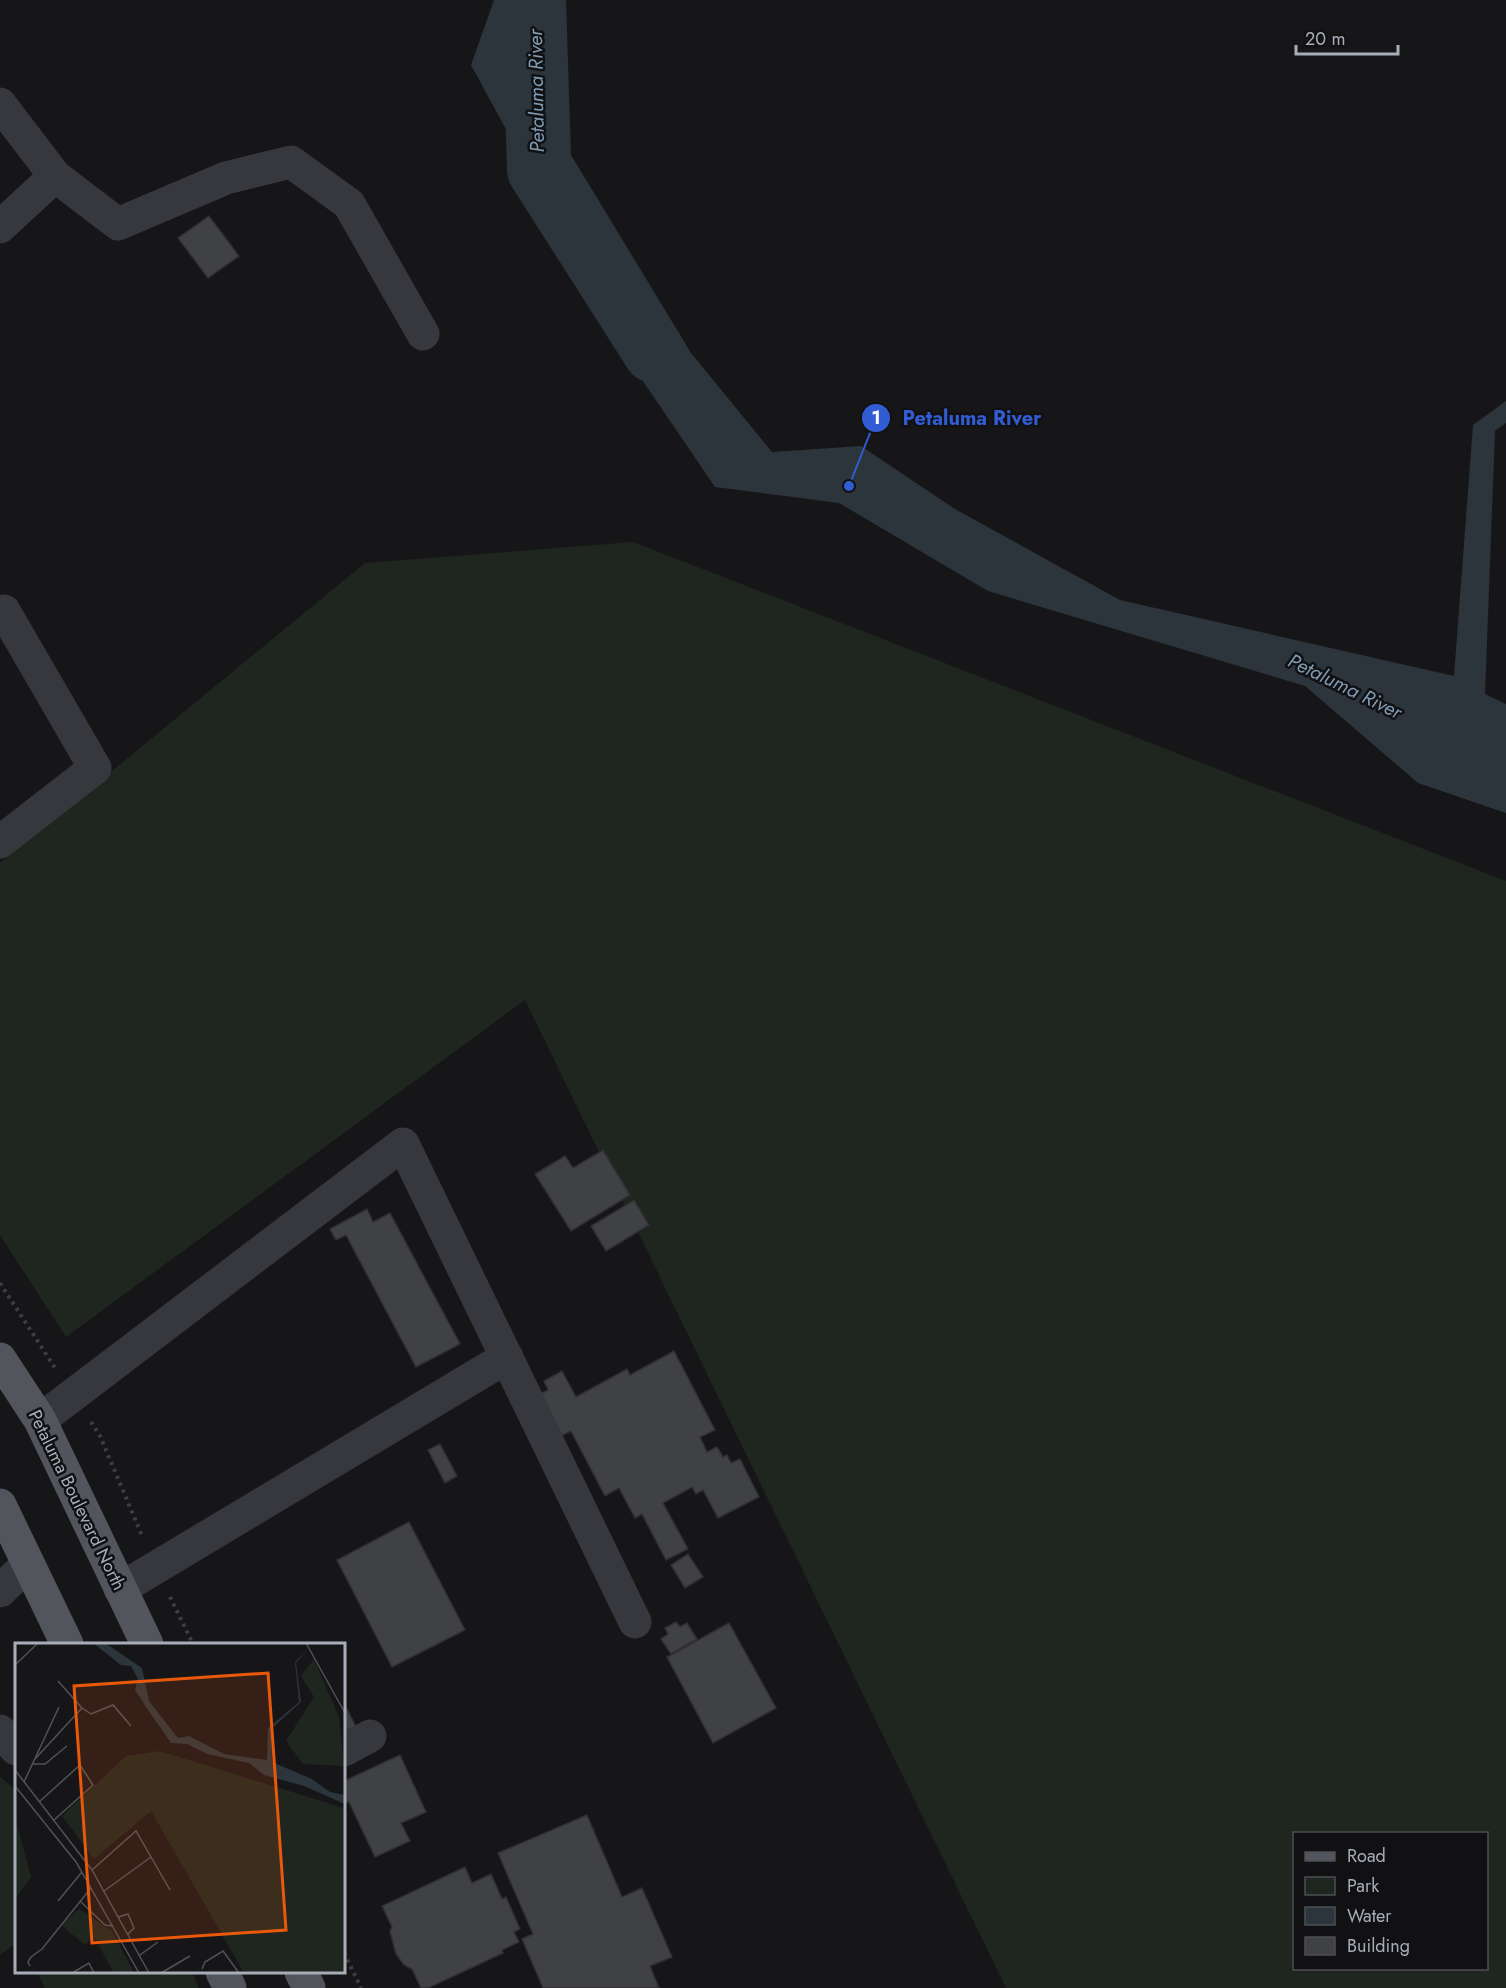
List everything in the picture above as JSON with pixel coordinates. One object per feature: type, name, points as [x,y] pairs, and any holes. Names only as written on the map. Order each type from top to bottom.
[{"type":"main road","name":"Petaluma Boulevard North","points":[[0,1359],[40,1420],[147,1643]]},
{"type":"main road","points":[[0,1505],[67,1643]]},
{"type":"main road","points":[[223,1973],[230,1988]]},
{"type":"main road","points":[[302,1973],[309,1988]]},
{"type":"lane","points":[[0,104],[55,176],[118,224],[226,178],[291,162],[349,204],[423,334]]},
{"type":"lane","points":[[0,226],[55,176]]},
{"type":"lane","points":[[0,615],[4,611],[95,768],[0,842]]},
{"type":"lane","points":[[40,1420],[403,1144],[635,1622]]},
{"type":"lane","points":[[120,1589],[507,1357]]},
{"type":"lane","points":[[0,1591],[28,1564]]},
{"type":"lane","points":[[0,1731],[15,1748]]},
{"type":"path","points":[[0,1283],[100,1436],[156,1567],[193,1643]]},
{"type":"path","points":[[345,1955],[361,1988]]},
{"type":"green space","points":[[633,542],[1506,881],[1506,1988],[1006,1988],[525,1000],[66,1337],[0,1235],[0,863],[365,563]]},
{"type":"green space","points":[[0,1777],[15,1789],[15,1944],[0,1955]]},
{"type":"green space","points":[[38,1973],[192,1973],[199,1988],[45,1988]]},
{"type":"water","points":[[494,0],[566,0],[571,155],[691,353],[772,452],[861,446],[955,509],[1120,600],[1454,676],[1473,425],[1506,401],[1506,423],[1495,431],[1485,694],[1506,704],[1506,813],[1418,783],[1305,686],[988,591],[839,503],[715,487],[634,368],[594,233],[514,144],[471,65]]},
{"type":"building","points":[[209,216],[239,256],[208,278],[178,238]]},
{"type":"building","points":[[603,1150],[630,1195],[571,1231],[535,1174],[565,1156],[573,1168]]},
{"type":"building","points":[[634,1200],[649,1225],[606,1251],[591,1226]]},
{"type":"building","points":[[367,1209],[373,1222],[390,1213],[460,1344],[416,1367],[346,1235],[336,1240],[330,1229]]},
{"type":"building","points":[[674,1351],[715,1430],[700,1437],[707,1452],[717,1447],[723,1457],[727,1455],[731,1463],[740,1459],[759,1497],[718,1518],[703,1490],[696,1494],[692,1487],[663,1503],[688,1549],[666,1560],[642,1514],[635,1518],[619,1488],[605,1496],[571,1431],[555,1439],[533,1398],[548,1390],[544,1381],[562,1371],[576,1397],[627,1369],[630,1375]]},
{"type":"building","points":[[440,1444],[457,1476],[445,1483],[428,1450]]},
{"type":"building","points":[[409,1522],[465,1630],[392,1667],[337,1560]]},
{"type":"building","points":[[688,1554],[703,1577],[685,1588],[671,1565]]},
{"type":"building","points":[[676,1622],[680,1627],[687,1623],[697,1639],[671,1654],[661,1639],[668,1634],[665,1628]]},
{"type":"building","points":[[729,1623],[776,1708],[713,1743],[667,1657]]},
{"type":"building","points":[[345,1705],[359,1733],[345,1740]]},
{"type":"building","points":[[400,1755],[426,1812],[401,1823],[410,1841],[375,1857],[349,1802],[345,1803],[345,1781]]},
{"type":"building","points":[[587,1815],[622,1897],[642,1888],[672,1957],[650,1966],[659,1988],[543,1988],[522,1939],[533,1934],[498,1853]]},
{"type":"building","points":[[465,1867],[472,1883],[491,1874],[502,1899],[506,1897],[520,1929],[514,1932],[519,1942],[502,1950],[503,1953],[428,1988],[421,1988],[412,1969],[404,1965],[396,1954],[390,1931],[392,1927],[382,1906]]},
{"type":"waterway","name":"Petaluma River","points":[[533,0],[538,170],[654,352]]},
{"type":"place","name":"Petaluma River","points":[[849,486]]}]
